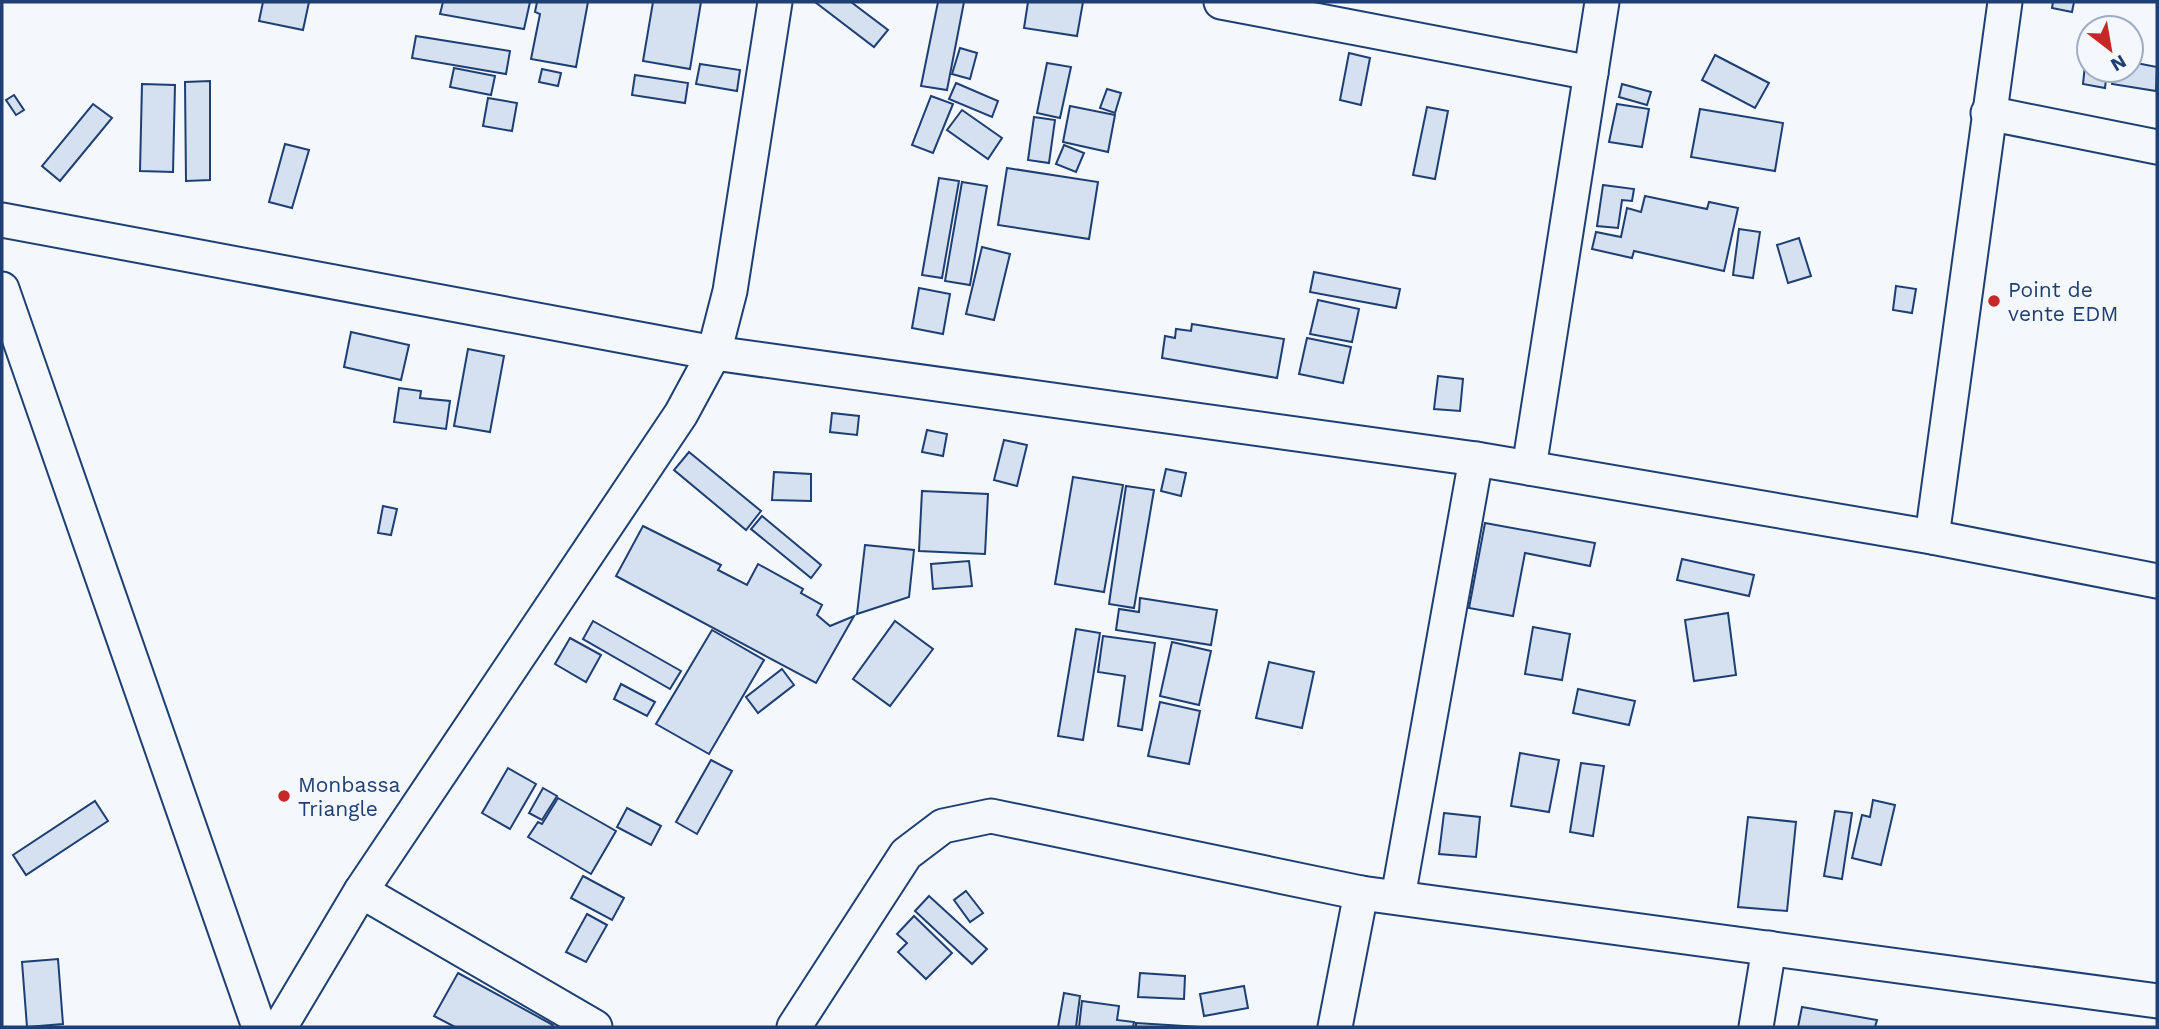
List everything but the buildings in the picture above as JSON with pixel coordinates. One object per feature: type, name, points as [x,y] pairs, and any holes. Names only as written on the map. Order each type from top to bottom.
[{"type":"street","points":[[280,1027],[361,891],[681,414],[714,353],[730,291],[775,2]]},
{"type":"street","points":[[1221,2],[1591,74]]},
{"type":"street","points":[[1529,468],[1602,2]]},
{"type":"street","points":[[1932,537],[2005,2]]},
{"type":"street","points":[[1988,113],[2157,147]]},
{"type":"street","points":[[2,220],[714,353],[1476,459],[1932,537],[2157,581]]},
{"type":"street","points":[[2,289],[259,1027]]},
{"type":"street","points":[[1398,897],[1476,459]]},
{"type":"street","points":[[793,1027],[906,854],[943,826],[991,816],[1361,893],[2157,1001]]},
{"type":"street","points":[[361,891],[595,1027]]},
{"type":"street","points":[[1335,1027],[1361,893]]},
{"type":"street","points":[[1755,1027],[1769,948]]},
{"type":"place","name":"Point de vente EDM","points":[[1994,301]]},
{"type":"place","name":"Monbassa Triangle","points":[[284,796]]}]
